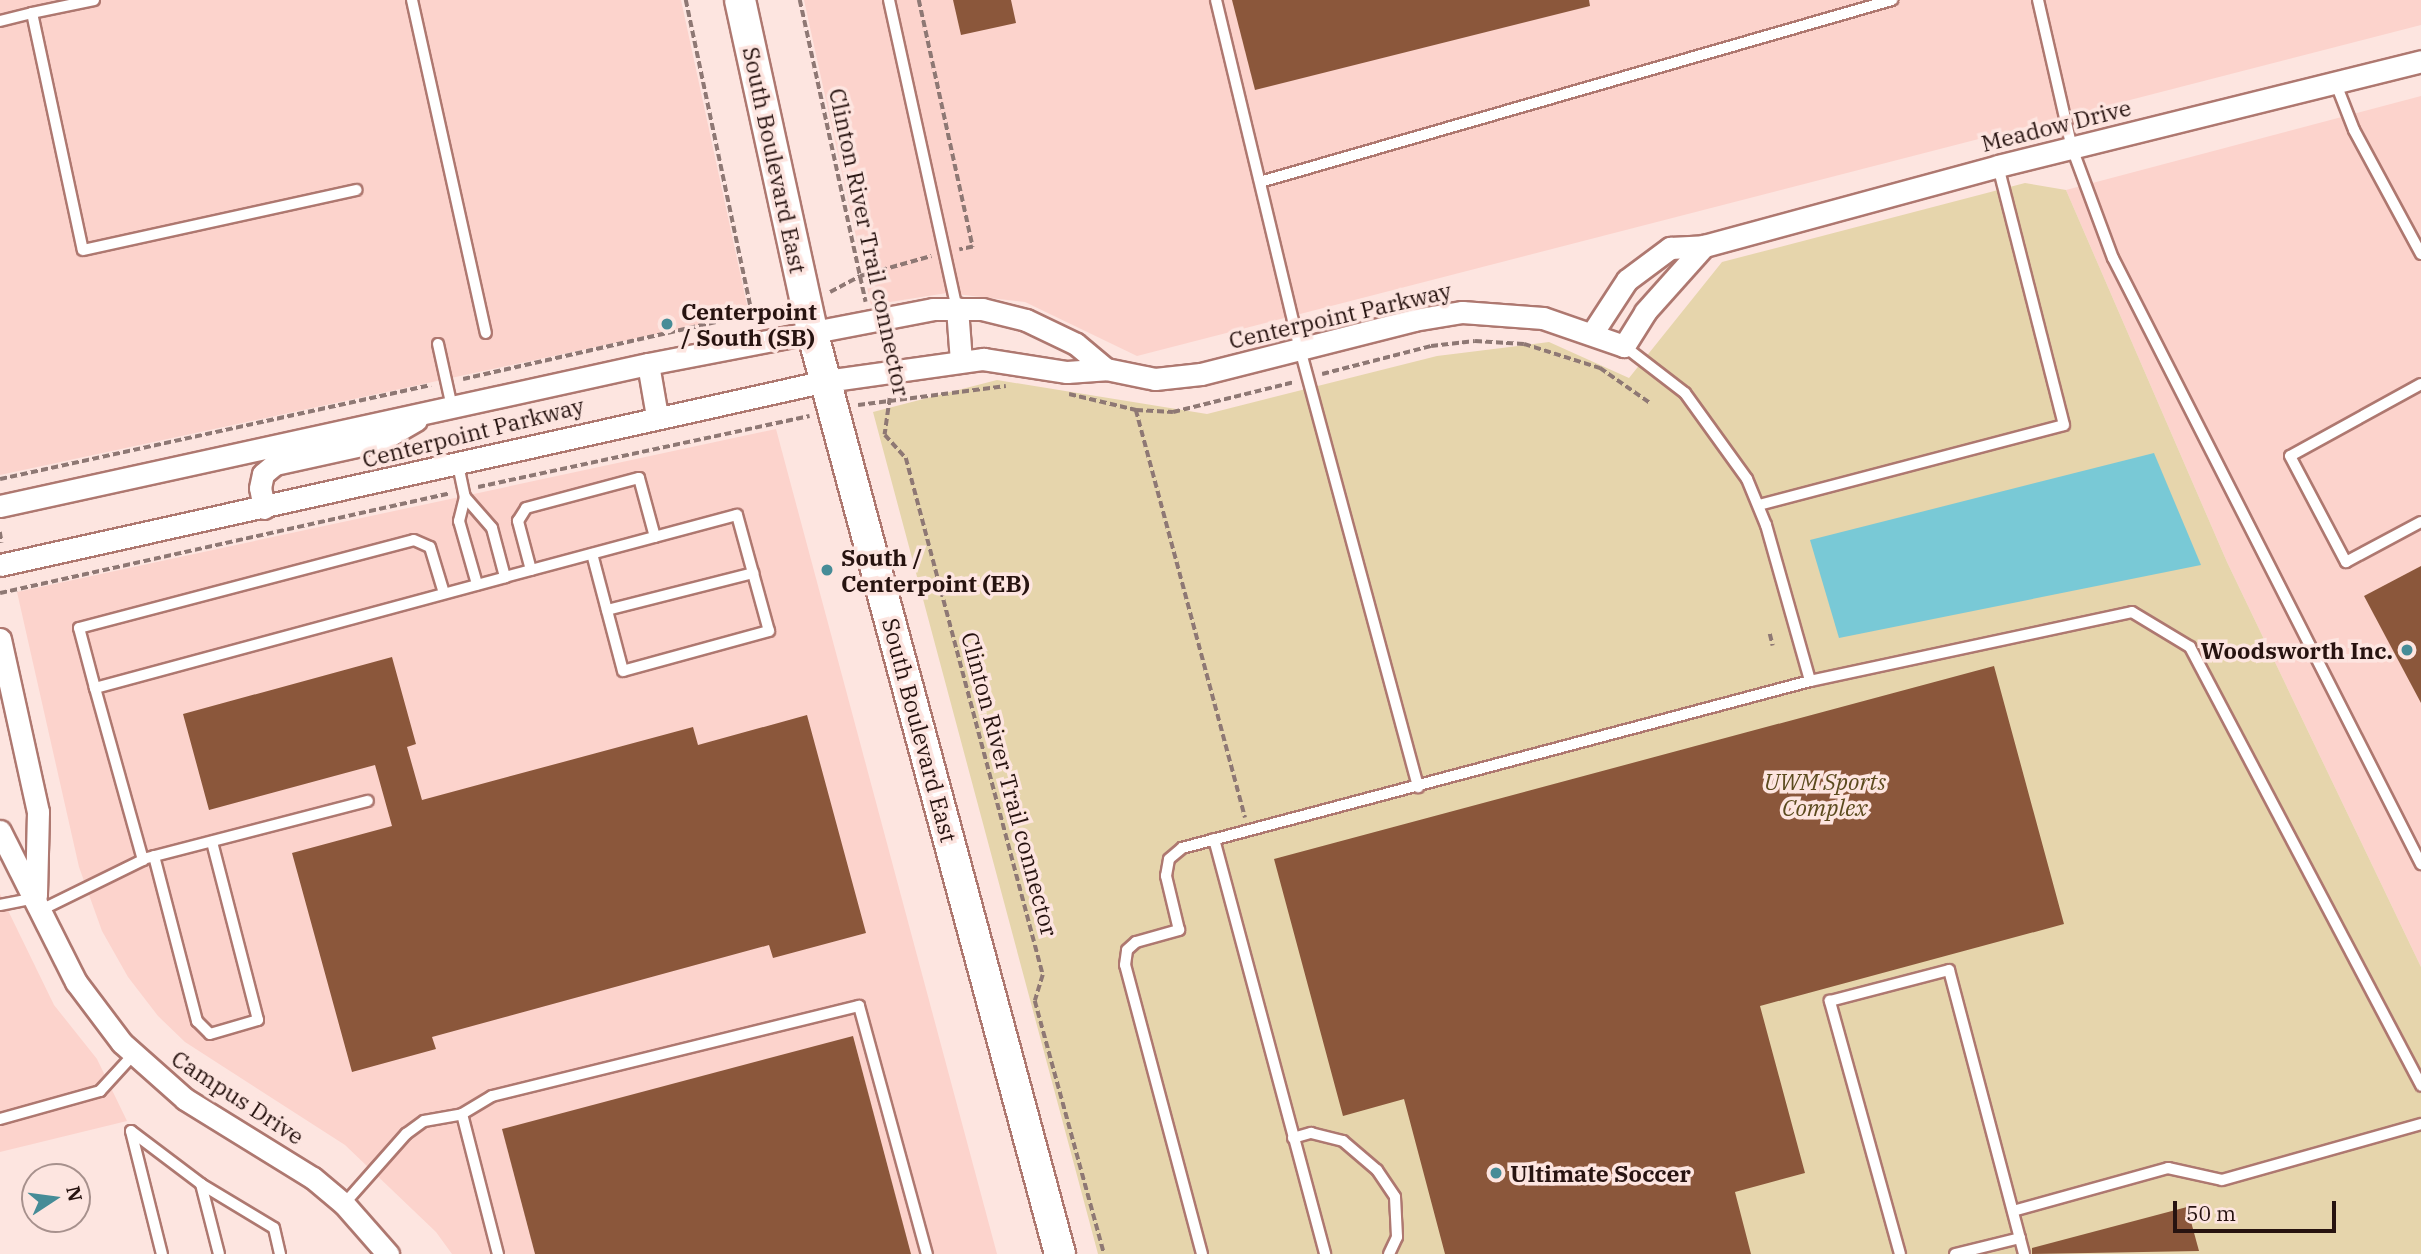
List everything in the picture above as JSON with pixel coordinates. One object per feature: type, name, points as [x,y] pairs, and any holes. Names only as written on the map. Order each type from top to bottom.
[{"type":"street","name":"South Boulevard East","points":[[740,0],[812,331],[1060,1254]]},
{"type":"street","name":"Meadow Drive","points":[[1593,332],[1628,280],[1646,262],[1670,248],[1704,246],[1997,166],[2421,61]]},
{"type":"street","points":[[1624,346],[1645,312],[1704,246]]},
{"type":"street","name":"Centerpoint Parkway","points":[[0,506],[648,363],[871,319],[957,308],[995,312],[1039,325],[1076,344],[1106,369]]},
{"type":"street","points":[[957,308],[961,361]]},
{"type":"street","name":"Centerpoint Parkway","points":[[0,565],[458,465],[657,416],[770,392],[961,361],[1016,363],[1067,372],[1106,369],[1142,377],[1181,378],[1462,312],[1530,315],[1593,332],[1624,346]]},
{"type":"street","points":[[648,363],[657,416]]},
{"type":"street","points":[[264,508],[263,474],[275,464],[380,441],[442,409]]},
{"type":"street","name":"Campus Drive","points":[[0,639],[38,813],[38,904]]},
{"type":"street","name":"Campus Drive","points":[[0,831],[76,982],[133,1055],[185,1099],[287,1160],[344,1204],[388,1254]]},
{"type":"lane","points":[[0,21],[94,0]]},
{"type":"lane","points":[[412,0],[486,333]]},
{"type":"lane","points":[[889,0],[957,308]]},
{"type":"lane","points":[[1216,0],[1300,349],[1418,787]]},
{"type":"lane","points":[[1260,182],[1892,0]]},
{"type":"lane","points":[[2038,0],[2072,148],[2113,258],[2421,864]]},
{"type":"lane","points":[[32,13],[83,250],[356,190]]},
{"type":"lane","points":[[2336,84],[2354,130],[2421,254]]},
{"type":"lane","points":[[1759,505],[2064,425],[1997,166]]},
{"type":"lane","points":[[438,344],[442,409]]},
{"type":"lane","points":[[1624,346],[1644,357],[1700,411],[1747,479],[1759,505],[1810,681]]},
{"type":"lane","points":[[2421,384],[2290,456],[2346,562],[2421,522]]},
{"type":"lane","points":[[458,465],[465,497],[459,521],[477,584]]},
{"type":"lane","points":[[531,570],[518,521],[526,508],[639,478],[655,537]]},
{"type":"lane","points":[[465,497],[492,528],[505,576]]},
{"type":"lane","points":[[95,688],[505,576],[737,515],[769,631],[623,671],[592,554]]},
{"type":"lane","points":[[212,842],[258,1020],[210,1034],[197,1021],[79,628],[414,540],[430,547],[444,593]]},
{"type":"lane","points":[[607,610],[752,573]]},
{"type":"lane","points":[[1202,1254],[1125,965],[1127,950],[1136,942],[1179,930],[1166,876],[1170,859],[1182,848],[1810,681],[2132,612],[2190,647],[2421,1086]]},
{"type":"lane","points":[[0,905],[38,904],[148,858],[368,801]]},
{"type":"lane","points":[[1214,839],[1325,1254]]},
{"type":"lane","points":[[1900,1254],[1830,1001],[1949,970],[2024,1254]]},
{"type":"lane","points":[[344,1204],[406,1134],[424,1121],[463,1114],[492,1096],[859,1006],[927,1254]]},
{"type":"lane","points":[[0,1119],[100,1091],[133,1055]]},
{"type":"lane","points":[[463,1114],[499,1254]]},
{"type":"lane","points":[[2013,1211],[2168,1168],[2222,1180],[2421,1124]]},
{"type":"lane","points":[[162,1254],[131,1131],[201,1184],[274,1228],[280,1254]]},
{"type":"lane","points":[[1293,1138],[1311,1133],[1343,1141],[1377,1170],[1395,1197],[1396,1237],[1389,1254]]},
{"type":"lane","points":[[201,1184],[219,1254]]},
{"type":"lane","points":[[1955,1254],[2020,1238]]},
{"type":"path","points":[[686,0],[758,342]]},
{"type":"path","name":"Clinton River Trail connector","points":[[800,0],[871,319]]},
{"type":"path","points":[[919,0],[973,247],[958,250]]},
{"type":"path","points":[[839,289],[860,276],[930,256]]},
{"type":"path","points":[[461,379],[762,313]]},
{"type":"path","points":[[1323,374],[1431,346],[1475,341],[1524,344],[1600,368],[1650,403]]},
{"type":"path","name":"Clinton River Trail connector","points":[[884,373],[890,398],[885,435],[905,458],[909,471],[1043,975],[1035,1001],[1104,1254]]},
{"type":"path","points":[[1060,393],[1136,410],[1172,412],[1296,381]]},
{"type":"path","points":[[0,479],[434,385]]},
{"type":"path","points":[[871,402],[1013,387]]},
{"type":"path","points":[[770,392],[777,423]]},
{"type":"path","points":[[1136,410],[1245,819]]},
{"type":"path","points":[[492,484],[800,418]]},
{"type":"path","points":[[0,593],[438,495]]},
{"type":"path","points":[[1770,634],[1773,646]]},
{"type":"shaded area","points":[[0,0],[681,0],[749,314],[0,475]]},
{"type":"shaded area","points":[[804,0],[2421,0],[2421,25],[1137,356],[1025,302],[947,293],[871,305]]},
{"type":"shaded area","points":[[2421,96],[2421,967],[2227,562],[2066,190]]},
{"type":"shaded area","points":[[776,429],[997,1254],[452,1254],[436,1232],[345,1145],[185,1042],[158,1016],[128,977],[102,931],[79,867],[17,592]]},
{"type":"shaded area","points":[[0,894],[54,1005],[97,1059],[127,1121],[0,1152]]},
{"type":"green space","name":"UWM Sports Complex","points":[[2025,183],[2066,190],[2227,562],[2421,967],[2421,1254],[1098,1254],[873,412],[997,380],[1207,414],[1437,356],[1549,342],[1629,378],[1722,262]]},
{"type":"water","points":[[2154,453],[2201,565],[1839,638],[1810,540]]},
{"type":"building","points":[[953,0],[1011,0],[1016,23],[961,35]]},
{"type":"building","points":[[1232,0],[1589,0],[1590,6],[1255,90]]},
{"type":"building","name":"Woodsworth Inc.","points":[[2421,566],[2421,703],[2364,596]]},
{"type":"building","points":[[392,657],[416,744],[407,747],[422,800],[693,727],[698,745],[807,715],[866,933],[773,958],[769,945],[432,1037],[436,1049],[352,1072],[292,853],[392,826],[375,765],[209,810],[183,714]]},
{"type":"building","name":"Ultimate Soccer","points":[[1994,666],[2064,924],[1760,1006],[1805,1173],[1735,1192],[1751,1254],[1445,1254],[1404,1099],[1343,1116],[1274,859]]},
{"type":"building","points":[[853,1036],[911,1254],[535,1254],[502,1129]]},
{"type":"building","points":[[2187,1207],[2199,1251],[2032,1254],[2032,1248]]},
{"type":"place","name":"Centerpoint / South (SB)","points":[[667,324]]},
{"type":"place","name":"South / Centerpoint (EB)","points":[[827,570]]},
{"type":"place","name":"Woodsworth Inc.","points":[[2407,650]]},
{"type":"place","name":"Ultimate Soccer","points":[[1496,1173]]}]
